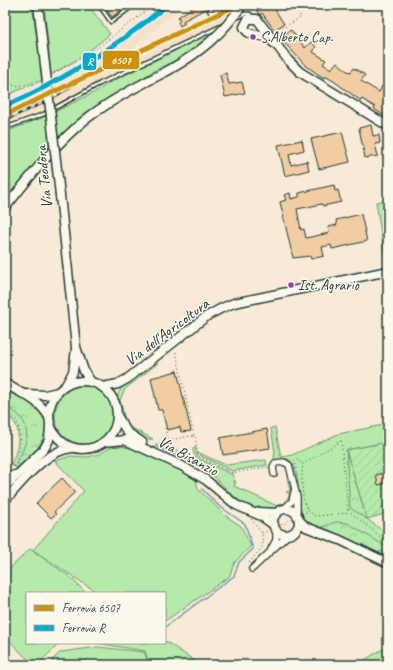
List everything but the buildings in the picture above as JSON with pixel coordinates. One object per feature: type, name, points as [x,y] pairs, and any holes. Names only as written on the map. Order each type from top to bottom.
[{"type":"main road","points":[[5,208],[66,136],[86,119],[113,101],[194,56],[221,33],[242,5]]},
{"type":"main road","name":"Via Teodora","points":[[39,9],[76,347],[74,372],[70,381],[61,390]]},
{"type":"main road","points":[[265,34],[250,34],[246,31],[245,23],[248,19],[257,19],[265,34],[300,72],[388,126]]},
{"type":"main road","name":"Via dell'Agricoltura","points":[[103,388],[118,384],[127,379],[207,316],[234,303],[388,271]]},
{"type":"main road","name":"Via Teodora","points":[[76,347],[84,371],[91,382]]},
{"type":"main road","name":"Via dell'Agricoltura","points":[[115,403],[117,390],[127,379]]},
{"type":"main road","points":[[5,500],[47,458],[63,449],[92,449],[104,442],[113,432],[117,416],[115,403],[109,393],[91,382],[77,382],[46,396],[27,394]]},
{"type":"main road","points":[[5,383],[27,394],[44,409],[54,434],[62,442],[72,448]]},
{"type":"main road","points":[[5,487],[16,472],[44,449],[49,440],[50,408],[61,390]]},
{"type":"main road","name":"Via Bisanzio","points":[[117,416],[122,426],[132,436],[206,473],[240,504],[266,514],[290,510],[297,517]]},
{"type":"main road","name":"Via Bisanzio","points":[[104,442],[125,440],[182,466],[206,480],[236,505],[261,516],[282,534],[290,534]]},
{"type":"main road","points":[[275,527],[280,512]]},
{"type":"main road","points":[[290,534],[297,528],[297,517]]},
{"type":"main road","points":[[297,517],[306,527],[388,563]]},
{"type":"main road","points":[[290,534],[300,532],[326,535]]},
{"type":"street","points":[[211,11],[222,5]]},
{"type":"street","points":[[274,474],[273,465],[284,462],[289,465],[294,474],[297,517]]},
{"type":"street","points":[[5,474],[8,475],[16,472]]},
{"type":"street","points":[[280,512],[292,501],[295,489]]},
{"type":"street","points":[[269,553],[275,543],[275,527]]},
{"type":"street","points":[[252,569],[290,534]]},
{"type":"lane","points":[[99,5],[111,22],[134,5]]},
{"type":"lane","points":[[5,128],[44,114],[98,84],[245,14],[250,14],[253,18]]},
{"type":"path","points":[[50,74],[70,65],[94,51],[154,5]]},
{"type":"path","points":[[265,34],[301,17],[293,5]]},
{"type":"path","points":[[5,84],[16,86],[27,85],[40,77]]},
{"type":"path","points":[[176,352],[198,455],[233,472],[269,467]]},
{"type":"path","points":[[176,370],[180,369]]},
{"type":"path","points":[[5,414],[16,420],[22,438],[16,472]]},
{"type":"path","points":[[165,428],[167,438],[171,440],[195,436]]},
{"type":"path","points":[[303,464],[341,441],[348,510],[388,543]]},
{"type":"path","points":[[302,473],[294,474],[294,460],[296,459],[303,464]]},
{"type":"path","points":[[303,464],[302,473],[305,505],[309,511],[316,516],[346,513],[348,510]]},
{"type":"path","points":[[233,472],[235,481]]},
{"type":"path","points":[[249,563],[262,549],[262,533],[309,511]]},
{"type":"shaded area","points":[[160,5],[182,5],[130,52],[132,53],[229,5],[235,5],[222,23],[54,103],[52,79],[105,46]]},
{"type":"shaded area","points":[[43,83],[46,107],[5,126],[5,100]]},
{"type":"green space","points":[[5,5],[32,5],[43,80],[5,96]]},
{"type":"green space","points":[[44,5],[88,5],[110,34],[83,56],[51,75]]},
{"type":"green space","points":[[215,31],[215,34],[189,54],[157,69],[85,113],[58,138],[55,112],[99,90],[107,84]]},
{"type":"green space","points":[[47,116],[50,146],[5,199],[5,132]]},
{"type":"green space","points":[[388,200],[388,252],[384,253],[376,202]]},
{"type":"green space","points":[[158,363],[125,389],[120,400],[125,420],[130,427],[153,439],[140,438],[126,425],[119,407],[118,395],[129,380]]},
{"type":"green space","points":[[78,386],[90,386],[105,394],[113,409],[113,421],[105,436],[90,444],[78,444],[63,436],[55,421],[55,409],[63,394]]},
{"type":"green space","points":[[5,391],[46,422],[40,444],[18,469],[11,464],[16,452],[18,430],[11,419],[5,417]]},
{"type":"green space","points":[[5,391],[35,404],[46,422],[46,432],[38,448],[18,469],[15,467],[26,441],[25,425],[15,412],[5,406]]},
{"type":"green space","points":[[388,424],[388,442],[346,450],[367,519],[388,535],[388,558],[331,530],[306,523],[301,508],[296,471],[293,464],[288,459],[275,460],[271,428],[275,427],[281,457],[292,455],[338,434]]},
{"type":"green space","points":[[388,442],[388,513],[367,519],[346,450]]},
{"type":"green space","points":[[159,443],[184,453],[197,465],[155,446]]},
{"type":"green space","points":[[113,446],[135,449],[167,462],[196,479],[198,489],[226,516],[241,526],[251,546],[235,562],[229,577],[166,620],[166,592],[96,592],[33,550],[84,491],[55,461],[71,456],[87,457],[100,454]]},
{"type":"green space","points":[[195,447],[198,458],[233,475],[234,482],[236,482],[234,486],[277,506],[279,503],[284,504],[290,494],[286,492],[290,491],[287,477],[289,476],[291,490],[290,495],[289,498],[287,502],[279,508],[269,511],[258,510],[248,506],[230,492],[200,462],[193,451]]},
{"type":"green space","points":[[346,450],[367,519],[350,508]]},
{"type":"green space","points":[[199,453],[226,465],[266,460],[267,465],[232,471],[201,456]]},
{"type":"green space","points":[[336,522],[347,523],[382,544],[388,551],[387,553],[380,551],[379,553],[322,527]]},
{"type":"green space","points":[[30,549],[69,576],[85,592],[26,592],[26,644],[59,644],[37,665],[33,665],[5,636],[5,573]]},
{"type":"green space","points":[[166,642],[201,665],[150,665],[145,651],[102,644],[166,644]]},
{"type":"green space","points":[[388,646],[388,665],[356,665]]},
{"type":"green space","points":[[98,647],[144,652],[149,665],[53,665],[53,659],[61,652]]},
{"type":"waterway","points":[[166,626],[234,576],[239,562],[253,549],[245,524],[219,506],[202,489]]},
{"type":"railway","points":[[5,120],[47,101],[82,80]]},
{"type":"rail line","name":"R","points":[[5,106],[49,85],[90,61],[110,48],[167,5]]},
{"type":"rail line","name":"6507","points":[[5,115],[237,5]]},
{"type":"place","name":"S.Alberto Cap.","points":[[253,37]]},
{"type":"place","name":"Ist. Agrario","points":[[291,285]]}]
